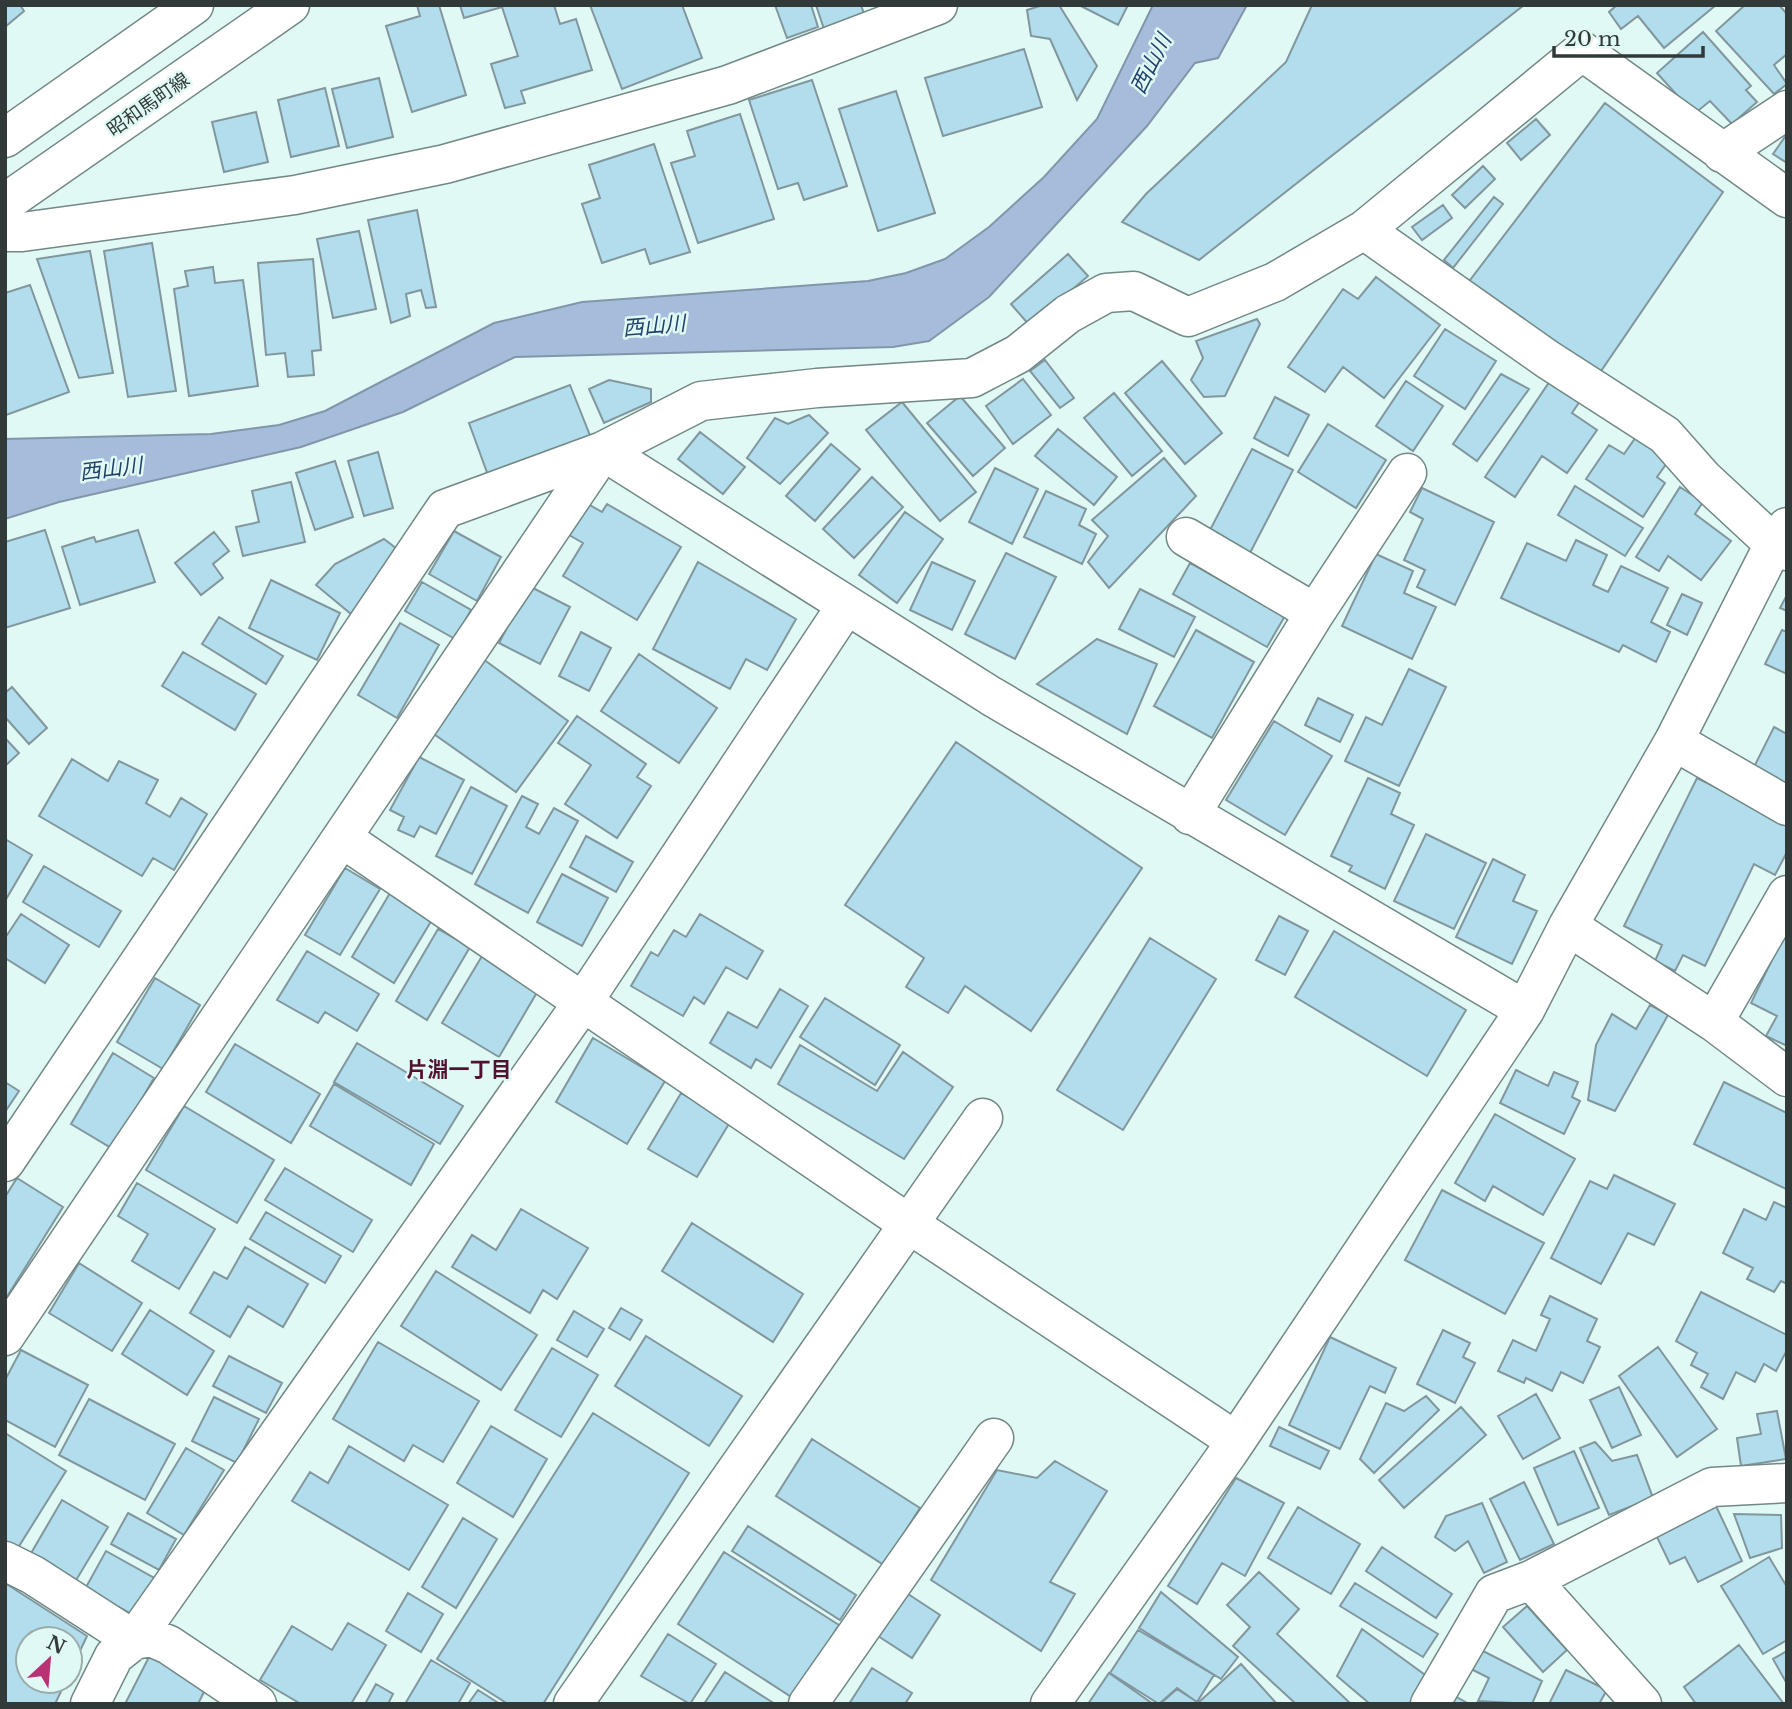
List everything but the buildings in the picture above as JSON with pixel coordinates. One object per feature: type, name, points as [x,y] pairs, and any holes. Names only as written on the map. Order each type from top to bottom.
[{"type":"street","points":[[5,138],[194,5]]},
{"type":"street","name":"昭和馬町線","points":[[5,203],[290,5]]},
{"type":"street","points":[[5,232],[22,232],[295,195],[445,164],[728,85],[938,5]]},
{"type":"street","points":[[5,1162],[445,509],[603,451],[701,401],[817,388],[972,377],[1018,354],[1068,314],[1106,293],[1134,291],[1188,317],[1275,282],[1364,230],[1583,51],[1787,198]]},
{"type":"street","points":[[1722,153],[1787,110]]},
{"type":"street","points":[[1049,1704],[1236,1441],[1525,1010],[1567,926],[1674,741],[1783,541],[1704,479],[1665,435],[1547,359],[1364,230]]},
{"type":"street","points":[[603,451],[846,606],[1190,816],[1525,1010]]},
{"type":"street","points":[[5,1336],[603,451]]},
{"type":"street","points":[[1190,816],[1314,613],[1407,473]]},
{"type":"street","points":[[1186,537],[1314,613]]},
{"type":"street","points":[[90,1704],[114,1656],[134,1640],[583,1002],[846,606]]},
{"type":"street","points":[[1674,741],[1787,806]]},
{"type":"street","points":[[342,838],[909,1224],[1236,1441]]},
{"type":"street","points":[[1714,1022],[1787,895]]},
{"type":"street","points":[[1567,926],[1714,1022],[1787,1077]]},
{"type":"street","points":[[573,1704],[983,1118]]},
{"type":"street","points":[[808,1704],[995,1438]]},
{"type":"street","points":[[1430,1704],[1494,1594],[1531,1580],[1712,1487],[1787,1483]]},
{"type":"street","points":[[5,1561],[33,1575],[134,1640],[151,1637],[169,1646],[257,1704]]},
{"type":"street","points":[[1531,1580],[1642,1704]]},
{"type":"water","name":"西山川","points":[[1153,5],[1247,5],[1218,58],[1195,63],[1147,126],[989,297],[929,341],[893,347],[515,357],[403,412],[301,447],[59,502],[5,519],[5,439],[211,434],[279,425],[325,411],[494,323],[582,302],[868,281],[906,273],[945,259],[989,227],[1044,177],[1097,119]]},
{"type":"district","name":"片淵一丁目","points":[[459,1070]]}]
